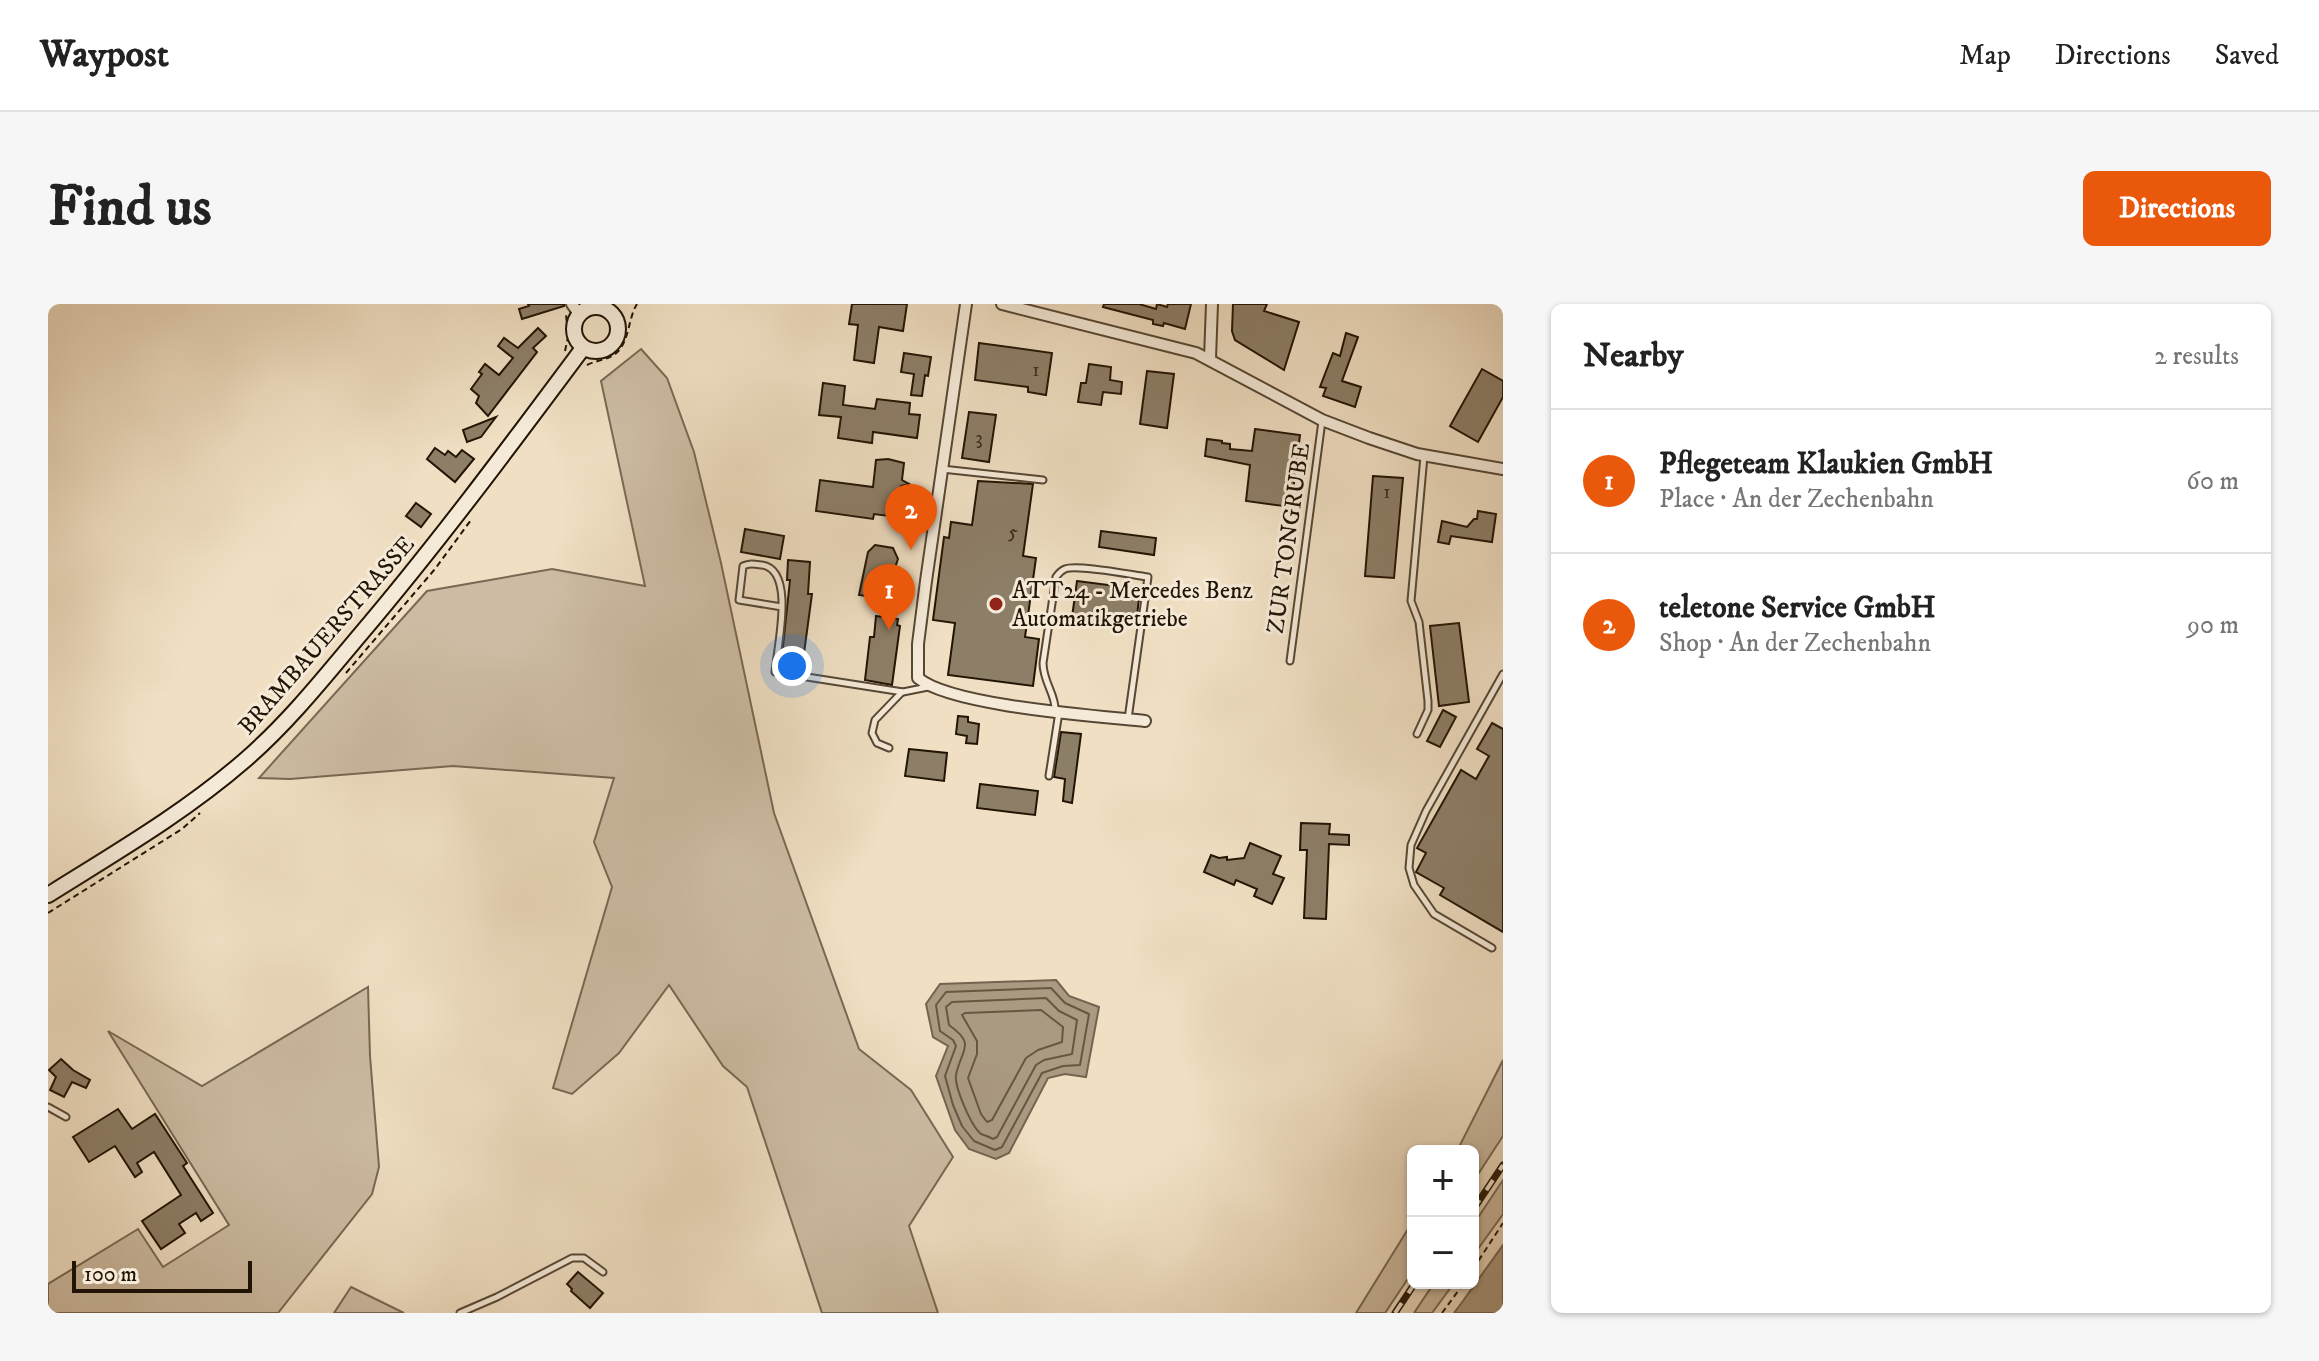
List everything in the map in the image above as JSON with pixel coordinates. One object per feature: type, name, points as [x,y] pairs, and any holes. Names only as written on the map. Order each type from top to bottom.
[{"type":"main road","points":[[612,308],[617,322],[615,340],[603,350],[583,348],[573,332],[572,309],[612,308]]},
{"type":"main road","name":"BRAMBAUERSTRASSE","points":[[48,895],[166,821],[245,761],[302,704],[412,574],[583,348]]},
{"type":"street","points":[[966,304],[918,644],[918,678],[928,687],[1014,705],[1145,721]]},
{"type":"street","points":[[1002,304],[1167,344],[1210,358],[1322,420],[1369,438],[1424,455],[1503,469]]},
{"type":"street","points":[[1210,358],[1212,304]]},
{"type":"lane","name":"ZUR TONGRUBE","points":[[1290,661],[1322,420]]},
{"type":"lane","points":[[1417,734],[1428,710],[1419,622],[1411,601],[1424,455]]},
{"type":"lane","points":[[941,468],[1043,480]]},
{"type":"lane","points":[[782,607],[739,600],[743,566],[752,563],[774,569],[783,595],[782,607],[775,672],[903,692],[928,687]]},
{"type":"lane","points":[[1049,776],[1057,711],[1043,675],[1043,663],[1056,577],[1062,570],[1070,567],[1148,577],[1128,719]]},
{"type":"lane","points":[[1492,948],[1434,914],[1414,885],[1409,868],[1411,845],[1426,811],[1503,674]]},
{"type":"lane","points":[[889,748],[877,743],[872,733],[873,725],[903,692]]},
{"type":"lane","points":[[48,1107],[66,1117]]},
{"type":"lane","points":[[460,1313],[572,1258],[584,1258],[603,1272]]},
{"type":"path","points":[[572,309],[564,350],[581,370],[584,366],[617,354],[626,338],[628,318],[635,305]]},
{"type":"path","points":[[1479,1260],[1503,1223]]},
{"type":"path","points":[[1442,1313],[1460,1289]]},
{"type":"shaded area","points":[[641,349],[667,378],[694,452],[774,813],[859,1049],[911,1090],[953,1157],[909,1226],[938,1313],[822,1313],[747,1087],[723,1066],[669,985],[619,1053],[572,1094],[553,1088],[612,887],[594,842],[614,778],[453,766],[290,779],[259,778],[427,591],[552,569],[645,586],[601,381]]},
{"type":"shaded area","points":[[368,987],[379,1167],[372,1194],[278,1313],[48,1313],[48,1284],[138,1229],[163,1267],[229,1225],[108,1031],[202,1086]]},
{"type":"shaded area","points":[[1503,1060],[1503,1136],[1479,1173],[1479,1145],[1460,1145]]},
{"type":"shaded area","points":[[1503,1180],[1503,1214],[1479,1248],[1479,1216]]},
{"type":"shaded area","points":[[1407,1231],[1407,1280],[1385,1313],[1356,1313]]},
{"type":"shaded area","points":[[351,1287],[404,1313],[334,1313]]},
{"type":"shaded area","points":[[1430,1289],[1450,1289],[1432,1313],[1414,1313]]},
{"type":"water","points":[[1056,980],[1069,996],[1099,1007],[1086,1077],[1065,1074],[1048,1078],[1009,1153],[996,1159],[969,1149],[955,1130],[936,1076],[948,1046],[933,1037],[926,1004],[940,984]]},
{"type":"water","points":[[1503,1245],[1503,1313],[1454,1313],[1471,1289],[1479,1289],[1479,1278]]},
{"type":"building","points":[[528,304],[564,306],[522,319],[519,309]]},
{"type":"building","points":[[852,304],[907,304],[903,331],[879,327],[874,363],[854,360],[858,325],[849,324]]},
{"type":"building","points":[[1104,304],[1139,304],[1156,309],[1157,304],[1167,307],[1168,304],[1191,304],[1185,329],[1164,323],[1163,326],[1153,324],[1153,320],[1103,307]]},
{"type":"building","points":[[1233,304],[1267,304],[1264,311],[1299,322],[1284,370],[1235,340],[1232,331]]},
{"type":"building","points":[[538,328],[546,336],[533,348],[537,352],[488,416],[476,403],[479,396],[471,389],[482,374],[479,372],[485,364],[499,375],[513,358],[498,346],[504,338],[518,348]]},
{"type":"building","points":[[1346,333],[1358,337],[1342,381],[1361,387],[1355,407],[1323,396],[1326,388],[1320,387],[1333,353],[1340,356]]},
{"type":"building","points":[[979,343],[1052,353],[1046,395],[1028,392],[1028,387],[975,380]]},
{"type":"building","points":[[904,353],[931,357],[922,396],[911,395],[914,374],[901,372]]},
{"type":"building","points":[[1089,364],[1111,367],[1110,380],[1122,382],[1121,394],[1103,392],[1101,405],[1078,402],[1081,383],[1086,383]]},
{"type":"building","points":[[1482,369],[1503,381],[1503,397],[1478,442],[1450,426]]},
{"type":"building","points":[[1147,371],[1174,374],[1167,428],[1140,424]]},
{"type":"building","points":[[823,383],[845,386],[843,405],[875,409],[877,399],[910,403],[909,414],[920,415],[917,438],[873,432],[872,443],[838,438],[841,417],[819,415]]},
{"type":"building","points":[[969,412],[996,415],[989,462],[962,458]]},
{"type":"building","points":[[496,417],[481,437],[467,442],[463,430]]},
{"type":"building","points":[[1255,429],[1300,435],[1291,507],[1246,501],[1250,465],[1205,456],[1207,439],[1230,444],[1230,449],[1252,451]]},
{"type":"building","points":[[435,448],[445,455],[448,451],[456,457],[462,450],[474,459],[455,482],[427,459]]},
{"type":"building","points":[[876,460],[904,463],[902,480],[909,484],[901,486],[897,517],[874,514],[873,519],[816,511],[820,480],[873,487]]},
{"type":"building","points":[[1373,476],[1403,478],[1394,578],[1365,576]]},
{"type":"building","points":[[978,481],[1033,484],[1023,556],[1036,558],[1025,637],[1039,639],[1033,686],[948,675],[955,623],[933,620],[944,537],[949,538],[951,522],[972,525]]},
{"type":"building","points":[[416,503],[431,514],[421,527],[406,516]]},
{"type":"building","points":[[1478,511],[1496,514],[1492,542],[1451,536],[1449,544],[1438,542],[1442,521],[1467,527],[1477,519]]},
{"type":"building","points":[[745,529],[784,536],[780,559],[741,552]]},
{"type":"building","points":[[1101,531],[1156,538],[1154,555],[1099,547]]},
{"type":"building","points":[[875,545],[893,548],[898,559],[890,582],[883,581],[882,594],[870,601],[866,596],[859,595],[868,552]]},
{"type":"building","points":[[788,560],[810,562],[808,594],[812,594],[802,668],[781,665],[790,580],[787,580]]},
{"type":"building","points":[[1077,581],[1140,589],[1136,625],[1072,617]]},
{"type":"building","points":[[876,616],[898,619],[897,625],[900,626],[892,685],[865,680]]},
{"type":"building","points":[[1459,623],[1469,702],[1439,706],[1430,626]]},
{"type":"building","points":[[1443,710],[1456,717],[1440,747],[1427,741]]},
{"type":"building","points":[[958,716],[968,717],[968,722],[979,724],[977,744],[966,743],[967,736],[956,734]]},
{"type":"building","points":[[1492,723],[1503,729],[1503,932],[1440,895],[1444,888],[1416,872],[1426,853],[1417,848],[1461,770],[1476,779],[1489,756],[1477,749]]},
{"type":"building","points":[[1061,732],[1081,734],[1072,803],[1063,801],[1065,779],[1054,777]]},
{"type":"building","points":[[909,749],[947,753],[944,781],[905,776]]},
{"type":"building","points":[[980,784],[1038,791],[1035,815],[977,808]]},
{"type":"building","points":[[1301,823],[1330,824],[1329,834],[1349,835],[1349,845],[1329,844],[1326,919],[1304,918],[1307,850],[1300,850]]},
{"type":"building","points":[[1250,843],[1281,856],[1273,874],[1284,878],[1272,904],[1254,896],[1257,889],[1236,880],[1234,885],[1204,872],[1211,855],[1227,857],[1227,860],[1244,858]]},
{"type":"building","points":[[61,1059],[90,1080],[86,1088],[72,1082],[64,1097],[50,1090],[56,1077],[49,1070]]},
{"type":"building","points":[[118,1109],[132,1129],[155,1114],[187,1163],[183,1166],[213,1213],[201,1221],[196,1213],[179,1224],[185,1233],[161,1249],[142,1221],[181,1195],[154,1152],[137,1163],[142,1172],[135,1177],[115,1146],[89,1162],[73,1137]]},
{"type":"building","points":[[578,1272],[603,1293],[590,1308],[567,1284]]},
{"type":"railway","points":[[1479,1201],[1503,1165]]},
{"type":"railway","points":[[1395,1313],[1411,1289]]},
{"type":"place","name":"teletone Service GmbH","points":[[911,550]]},
{"type":"place","name":"ATT24 - Mercedes Benz Automatikgetriebe","points":[[996,604]]},
{"type":"place","name":"Pflegeteam Klaukien GmbH","points":[[889,630]]}]
